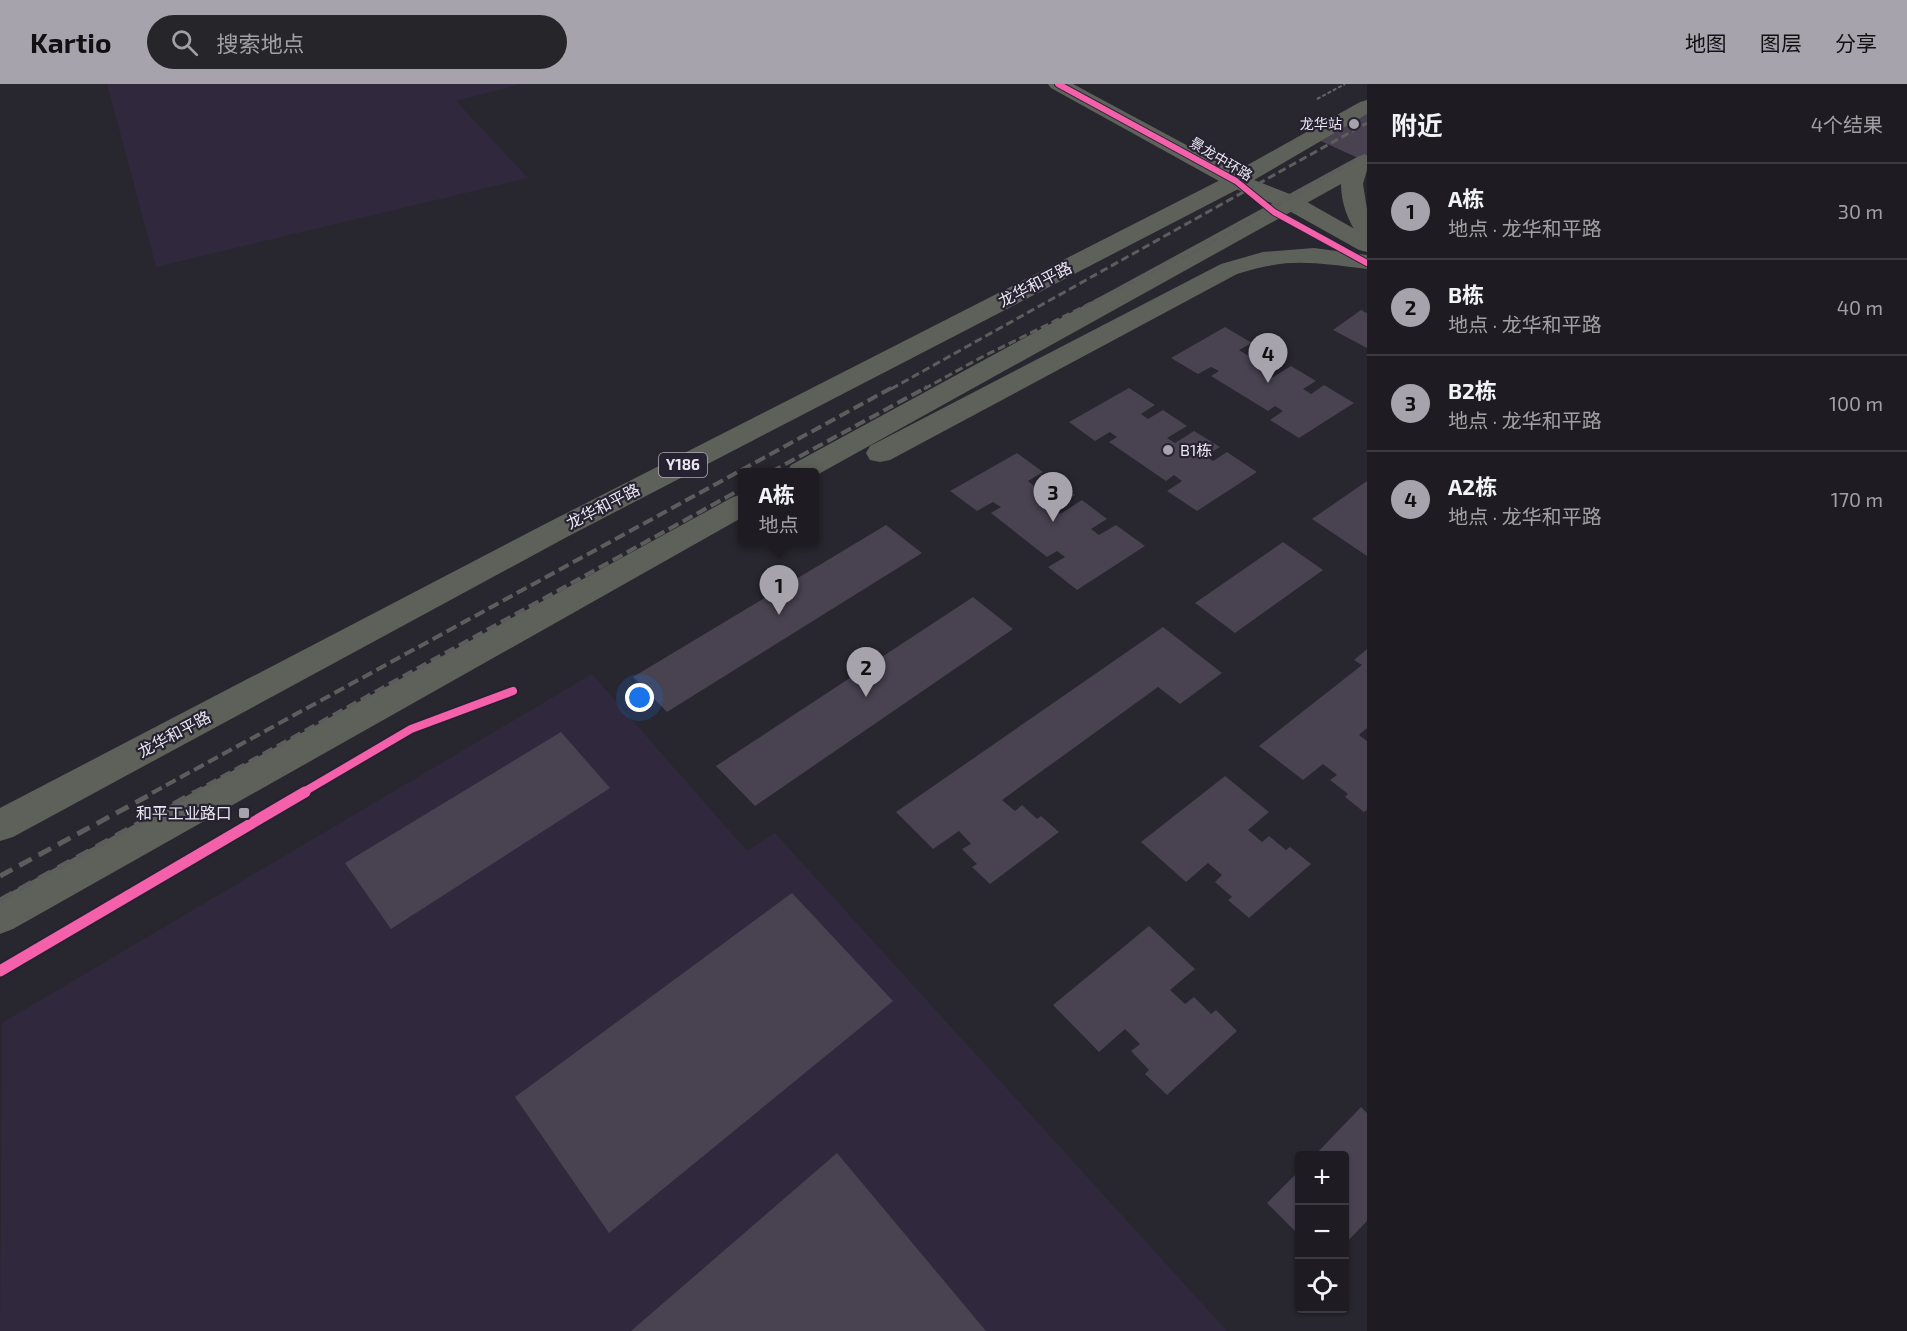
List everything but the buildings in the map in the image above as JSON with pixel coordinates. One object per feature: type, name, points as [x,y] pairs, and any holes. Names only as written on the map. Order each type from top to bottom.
[{"type":"main road","name":"龙华和平路","points":[[4,823],[555,531],[1236,181],[1367,106]]},
{"type":"main road","points":[[808,468],[1362,164]]},
{"type":"main road","points":[[1362,164],[1352,183],[1353,205],[1367,232]]},
{"type":"main road","points":[[819,478],[901,443],[1230,269],[1255,260],[1298,254],[1347,258],[1367,263]]},
{"type":"main road","points":[[0,917],[738,508]]},
{"type":"street","name":"景龙中环路","points":[[1058,84],[1283,207],[1367,245]]},
{"type":"street","name":"景龙中环路","points":[[1283,207],[1367,263]]},
{"type":"path","points":[[1317,99],[1345,84]]},
{"type":"shaded area","points":[[107,84],[521,84],[456,101],[528,178],[156,267]]},
{"type":"shaded area","points":[[592,674],[747,851],[775,833],[1227,1331],[0,1331],[2,1023]]},
{"type":"railway","points":[[891,389],[1367,123]]},
{"type":"railway","points":[[924,389],[980,358],[1200,249],[1367,154]]},
{"type":"railway","points":[[745,468],[893,387]]},
{"type":"railway","points":[[778,468],[927,387]]},
{"type":"railway","points":[[152,793],[738,472]]},
{"type":"railway","points":[[193,793],[738,491]]},
{"type":"railway","points":[[0,876],[155,792]]},
{"type":"railway","points":[[0,900],[195,792]]},
{"type":"cycle path","points":[[1058,84],[1236,181],[1274,212],[1367,263]]},
{"type":"cycle path","points":[[0,971],[411,729],[513,691]]},
{"type":"place","name":"龙华站","points":[[1354,124]]},
{"type":"place","name":"A2栋","points":[[1268,383]]},
{"type":"place","name":"B1栋","points":[[1168,450]]},
{"type":"place","name":"B2栋","points":[[1053,522]]},
{"type":"place","name":"A栋","points":[[779,615]]},
{"type":"place","name":"B栋","points":[[866,697]]},
{"type":"place","name":"和平工业路口","points":[[244,813]]}]
